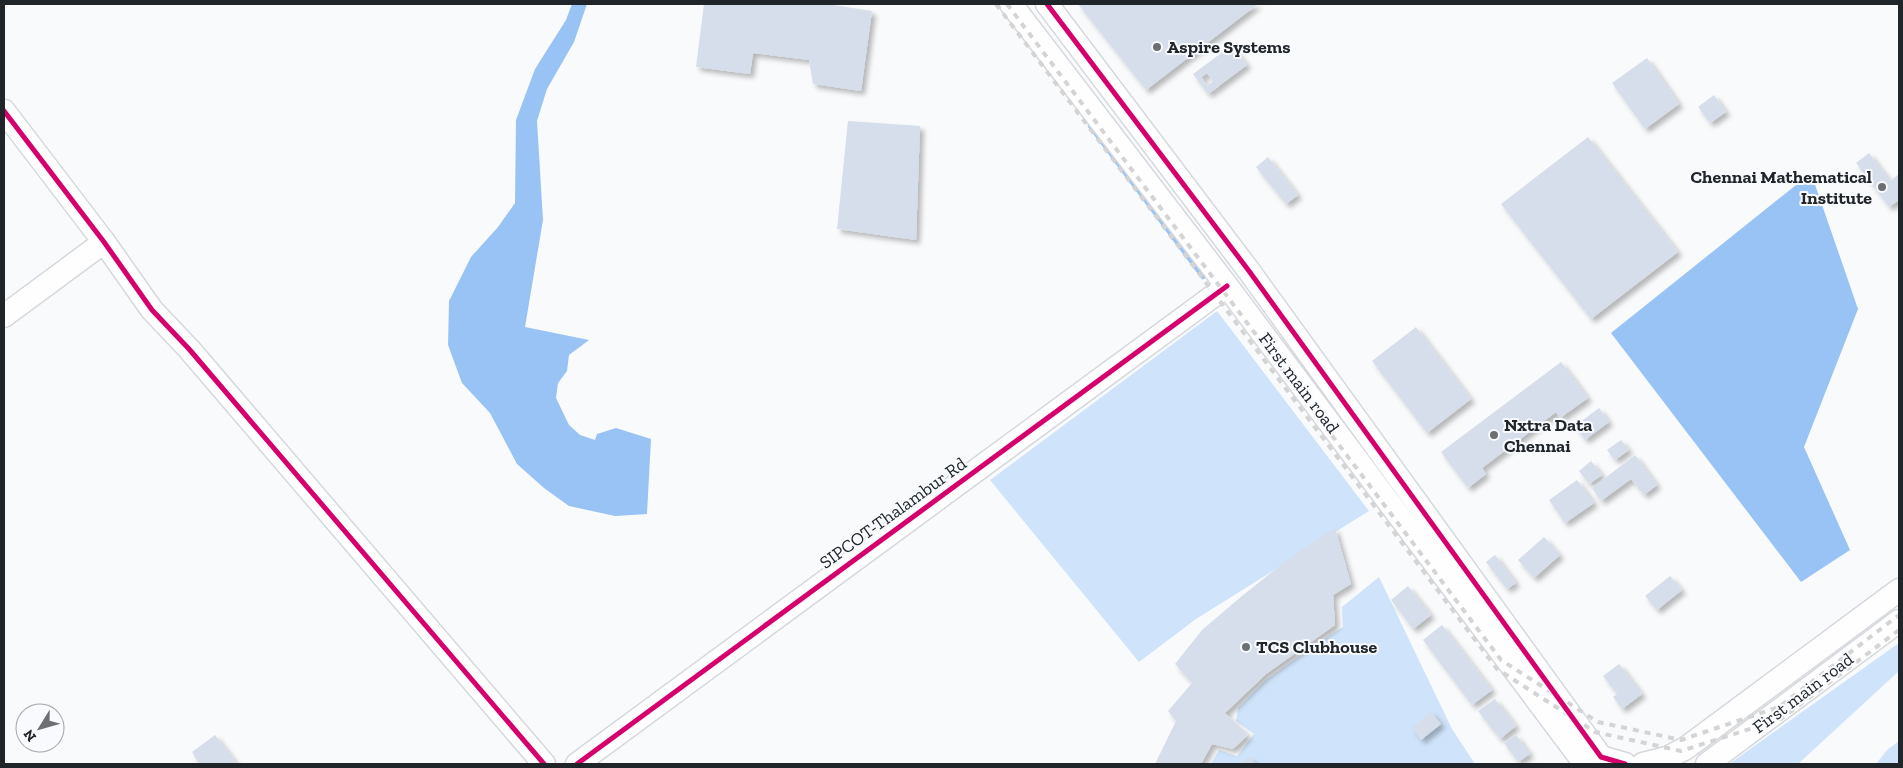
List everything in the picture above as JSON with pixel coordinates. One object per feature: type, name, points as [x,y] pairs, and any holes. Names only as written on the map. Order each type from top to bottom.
[{"type":"street","name":"First main road","points":[[1011,4],[1226,286],[1585,764]]},
{"type":"street","points":[[1047,4],[1249,271],[1601,757],[1625,764]]},
{"type":"street","points":[[4,111],[104,242],[152,310],[189,349],[544,764]]},
{"type":"street","points":[[4,316],[104,242]]},
{"type":"street","name":"SIPCOT-Thalambur Rd","points":[[577,764],[1226,286]]},
{"type":"street","points":[[1643,764],[1667,758],[1686,748],[1899,590]]},
{"type":"street","name":"First main road","points":[[1707,764],[1899,622]]},
{"type":"shaded area","points":[[1217,311],[1369,511],[1196,619],[1139,662],[990,480]]},
{"type":"shaded area","points":[[1379,577],[1452,729],[1475,764],[1211,764],[1219,750],[1237,756],[1254,734],[1236,721],[1238,708],[1266,680],[1343,627],[1342,607]]},
{"type":"shaded area","points":[[1899,643],[1899,671],[1798,764],[1729,764]]},
{"type":"shaded area","points":[[1899,741],[1899,764],[1876,764],[1887,750]]},
{"type":"water","points":[[572,4],[587,4],[574,42],[547,89],[537,121],[543,220],[525,327],[589,340],[569,355],[567,371],[558,383],[556,398],[569,425],[580,435],[595,440],[597,434],[616,428],[651,439],[647,514],[615,516],[569,506],[544,488],[517,464],[490,413],[462,383],[448,345],[449,301],[471,257],[498,227],[515,203],[516,120],[535,69],[566,20]]},
{"type":"water","points":[[1811,173],[1858,309],[1804,447],[1850,550],[1801,582],[1611,333]]},
{"type":"building","points":[[704,4],[827,4],[872,11],[861,91],[813,84],[809,60],[753,53],[750,74],[696,67]]},
{"type":"building","name":"Aspire Systems","points":[[1078,4],[1258,4],[1146,90]]},
{"type":"building","points":[[1232,45],[1247,65],[1208,94],[1193,74]],"holes":[[[1207,73],[1213,81],[1208,86],[1201,77]]]},
{"type":"building","points":[[1647,58],[1679,104],[1645,129],[1612,83]]},
{"type":"building","points":[[1714,95],[1726,112],[1710,123],[1698,107]]},
{"type":"building","points":[[848,121],[920,126],[916,240],[837,229]]},
{"type":"building","points":[[1588,137],[1678,252],[1591,319],[1501,204]]},
{"type":"building","points":[[1869,153],[1890,181],[1899,174],[1899,200],[1889,207],[1856,163]]},
{"type":"building","points":[[1268,157],[1298,195],[1286,204],[1256,167]]},
{"type":"building","points":[[1416,327],[1471,399],[1427,433],[1372,361]]},
{"type":"building","name":"Nxtra Data Chennai","points":[[1561,362],[1588,398],[1560,418],[1556,412],[1482,468],[1486,474],[1468,488],[1441,452]]},
{"type":"building","points":[[1599,408],[1609,422],[1585,440],[1575,426]]},
{"type":"building","points":[[1621,440],[1629,450],[1615,460],[1607,450]]},
{"type":"building","points":[[1635,455],[1657,485],[1644,495],[1631,479],[1601,501],[1592,488]]},
{"type":"building","points":[[1591,461],[1602,475],[1589,484],[1579,471]]},
{"type":"building","points":[[1577,480],[1594,503],[1565,523],[1549,500]]},
{"type":"building","name":"TCS Clubhouse","points":[[1335,528],[1351,584],[1333,595],[1335,625],[1266,674],[1225,713],[1248,735],[1233,749],[1212,744],[1201,764],[1155,764],[1176,721],[1168,711],[1192,683],[1175,664],[1202,630],[1242,596],[1282,564]]},
{"type":"building","points":[[1544,537],[1560,555],[1534,578],[1518,560]]},
{"type":"building","points":[[1495,555],[1516,583],[1507,589],[1486,562]]},
{"type":"building","points":[[1670,576],[1682,590],[1657,610],[1645,596]]},
{"type":"building","points":[[1408,586],[1431,615],[1413,629],[1391,600]]},
{"type":"building","points":[[1442,625],[1492,690],[1472,705],[1423,640]]},
{"type":"building","points":[[1619,664],[1642,694],[1622,709],[1613,697],[1617,694],[1603,676]]},
{"type":"building","points":[[1495,699],[1516,726],[1500,739],[1478,711]]},
{"type":"building","points":[[1431,712],[1441,724],[1421,740],[1412,728]]},
{"type":"building","points":[[215,735],[237,764],[199,764],[192,752]]},
{"type":"building","points":[[1516,735],[1530,754],[1518,762],[1504,743]]},
{"type":"building","points":[[1250,757],[1255,764],[1240,764]]},
{"type":"waterway","points":[[1090,126],[1203,277]]},
{"type":"railway","points":[[996,4],[1497,669],[1595,732],[1681,751],[1781,719],[1899,630]]},
{"type":"railway","points":[[1007,4],[1501,660],[1598,722],[1681,740],[1779,707],[1899,615]]},
{"type":"cycle path","points":[[1047,4],[1249,271],[1601,757],[1625,764]]},
{"type":"cycle path","points":[[4,111],[104,242],[152,310],[189,349],[544,764]]},
{"type":"cycle path","points":[[577,764],[1227,286]]},
{"type":"place","name":"Aspire Systems","points":[[1157,47]]},
{"type":"place","name":"Chennai Mathematical Institute","points":[[1882,187]]},
{"type":"place","name":"Nxtra Data Chennai","points":[[1494,435]]},
{"type":"place","name":"TCS Clubhouse","points":[[1246,647]]}]
